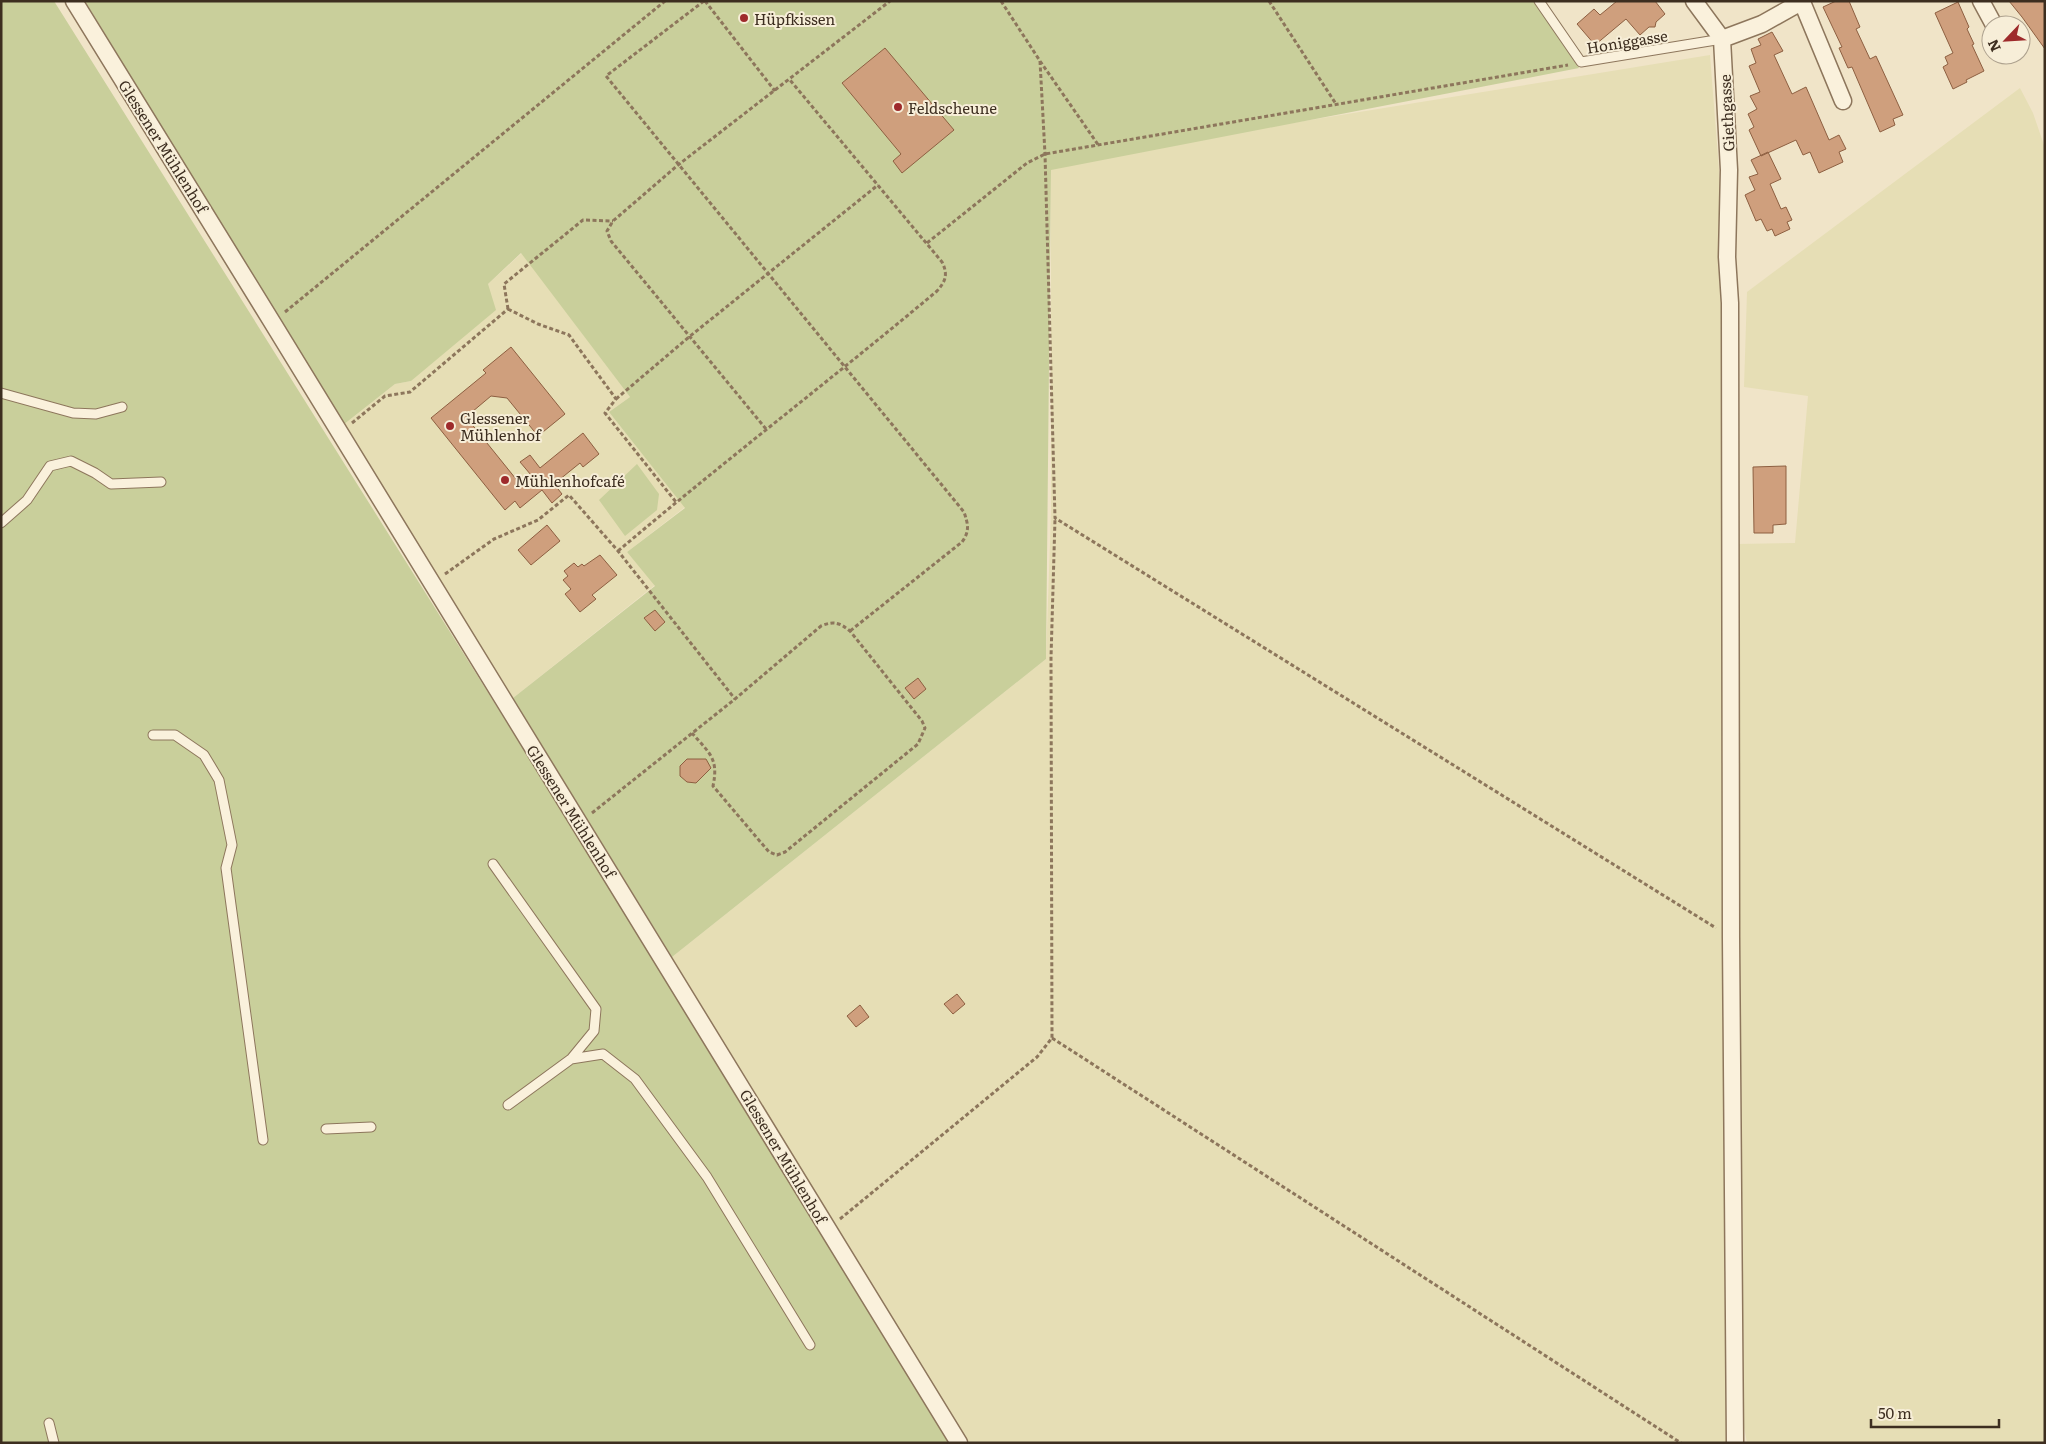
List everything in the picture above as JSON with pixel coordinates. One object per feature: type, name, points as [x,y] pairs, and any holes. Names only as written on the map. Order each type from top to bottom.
[{"type":"street","name":"Glessener Mühlenhof","points":[[74,1],[959,1443]]},
{"type":"street","points":[[1694,1],[1722,39],[1762,24],[1802,2],[1843,101]]},
{"type":"street","points":[[1980,1],[1988,15]]},
{"type":"street","name":"Giethgasse","points":[[1722,39],[1729,170],[1734,1443]]},
{"type":"lane","name":"Honiggasse","points":[[1539,1],[1581,62],[1722,39]]},
{"type":"lane","points":[[1,393],[73,413],[96,414],[122,408]]},
{"type":"lane","points":[[1,523],[26,500],[50,466],[71,461],[95,473],[111,484],[161,482]]},
{"type":"lane","points":[[153,735],[175,735],[204,755],[219,780],[232,845],[226,868],[263,1140]]},
{"type":"lane","points":[[493,864],[596,1009],[594,1031],[571,1059],[508,1105]]},
{"type":"lane","points":[[571,1059],[604,1054],[635,1080],[707,1177],[810,1344]]},
{"type":"lane","points":[[326,1130],[371,1128]]},
{"type":"lane","points":[[49,1423],[54,1443]]},
{"type":"path","points":[[272,322],[665,1]]},
{"type":"path","points":[[775,91],[704,1],[606,76],[964,512],[969,525],[968,534],[962,542],[850,631]]},
{"type":"path","points":[[766,429],[611,241],[607,231],[613,222],[678,165],[890,1]]},
{"type":"path","points":[[1001,1],[1099,146]]},
{"type":"path","points":[[1269,1],[1336,104]]},
{"type":"path","points":[[828,1228],[1037,1057],[1052,1038],[1051,658],[1055,518],[1045,154],[1040,61]]},
{"type":"path","points":[[927,243],[1027,163],[1045,154],[1581,62]]},
{"type":"path","points":[[618,551],[766,429],[845,368],[937,291],[944,283],[947,272],[942,262],[790,80]]},
{"type":"path","points":[[676,502],[605,413],[616,399],[689,337],[878,185]]},
{"type":"path","points":[[508,309],[504,284],[583,220],[613,222]]},
{"type":"path","points":[[508,309],[538,324],[569,335],[616,399]]},
{"type":"path","points":[[340,433],[385,396],[410,392],[508,309]]},
{"type":"path","points":[[432,584],[494,539],[538,520],[569,495],[618,551],[735,699]]},
{"type":"path","points":[[1055,518],[1731,938]]},
{"type":"path","points":[[580,823],[692,733],[735,699],[821,626],[832,622],[842,624],[850,631],[922,721],[925,728],[918,744],[785,852],[777,855],[769,852],[713,786],[716,770],[712,756],[692,733]]},
{"type":"path","points":[[1052,1038],[1681,1443]]},
{"type":"shaded area","points":[[1710,55],[1725,246],[1732,1443],[969,1443],[672,957],[1046,659],[1051,513],[1051,165],[1138,148]]},
{"type":"shaded area","points":[[2020,88],[2033,113],[2045,148],[2045,1443],[1747,1443],[1744,1427],[1737,544],[1795,543],[1808,396],[1744,387],[1747,292]]},
{"type":"shaded area","points":[[522,253],[630,397],[609,412],[685,507],[627,552],[655,585],[513,698],[343,425],[395,384],[411,381],[488,284]]},
{"type":"green space","points":[[1,1],[54,1],[659,965],[953,1443],[1,1443]]},
{"type":"green space","points":[[85,1],[1533,1],[1579,68],[1051,170],[1046,659],[672,957],[513,698],[655,586],[627,552],[685,508],[609,412],[630,397],[521,253],[488,284],[496,310],[411,381],[395,384],[343,425]]},
{"type":"green space","points":[[637,464],[659,494],[657,510],[625,536],[599,500]]},
{"type":"building","points":[[1617,1],[1655,1],[1665,14],[1656,22],[1655,27],[1649,27],[1640,35],[1626,19],[1595,45],[1577,24],[1594,9],[1600,15]]},
{"type":"building","points":[[1836,1],[1849,1],[1860,27],[1856,29],[1870,59],[1876,56],[1903,115],[1893,119],[1895,125],[1880,132],[1852,67],[1848,68],[1839,48],[1842,47],[1823,7]]},
{"type":"building","points":[[2009,1],[2045,1],[2045,49],[2031,30],[2031,15],[2020,15]]},
{"type":"building","points":[[1958,2],[1969,27],[1967,29],[1974,44],[1972,45],[1984,71],[1953,89],[1943,67],[1948,64],[1945,57],[1953,53],[1935,13]]},
{"type":"building","points":[[1772,32],[1783,51],[1774,55],[1792,94],[1806,87],[1829,140],[1839,135],[1846,149],[1839,152],[1843,162],[1819,173],[1810,152],[1803,155],[1796,140],[1761,156],[1749,130],[1754,127],[1748,114],[1757,109],[1750,96],[1760,92],[1749,66],[1756,63],[1751,49],[1761,45],[1758,39]]},
{"type":"building","name":"Feldscheune","points":[[885,48],[954,130],[902,173],[893,161],[901,154],[842,83]]},
{"type":"building","points":[[1768,152],[1781,179],[1770,184],[1781,209],[1786,207],[1792,220],[1787,222],[1790,229],[1775,236],[1772,229],[1767,231],[1761,219],[1756,221],[1745,195],[1755,190],[1749,177],[1758,174],[1751,160]]},
{"type":"building","name":"Glessener Mühlenhof","points":[[511,347],[565,414],[538,436],[507,398],[491,396],[466,417],[520,484],[531,475],[520,462],[530,455],[540,468],[583,433],[599,454],[583,467],[580,463],[554,484],[562,494],[552,503],[542,490],[520,508],[515,501],[505,510],[431,418],[486,373],[483,370]]},
{"type":"building","points":[[1786,466],[1786,524],[1773,525],[1773,533],[1754,533],[1753,467]]},
{"type":"building","points":[[547,525],[560,541],[531,565],[518,550]]},
{"type":"building","points":[[600,555],[617,575],[592,595],[596,599],[580,612],[565,594],[571,589],[563,580],[568,576],[564,571],[574,563],[578,567],[582,564],[584,566]]},
{"type":"building","points":[[655,610],[665,622],[655,631],[644,618]]},
{"type":"building","points":[[918,678],[926,689],[914,699],[905,688]]},
{"type":"building","points":[[687,759],[706,759],[711,768],[696,783],[687,782],[680,776],[680,766]]},
{"type":"building","points":[[957,994],[965,1004],[953,1014],[944,1004]]},
{"type":"building","points":[[860,1005],[869,1017],[856,1027],[847,1016]]},
{"type":"place","name":"Hüpfkissen","points":[[744,18]]},
{"type":"place","name":"Feldscheune","points":[[898,107]]},
{"type":"place","name":"Glessener Mühlenhof","points":[[450,426]]},
{"type":"place","name":"Mühlenhofcafé","points":[[505,480]]}]
